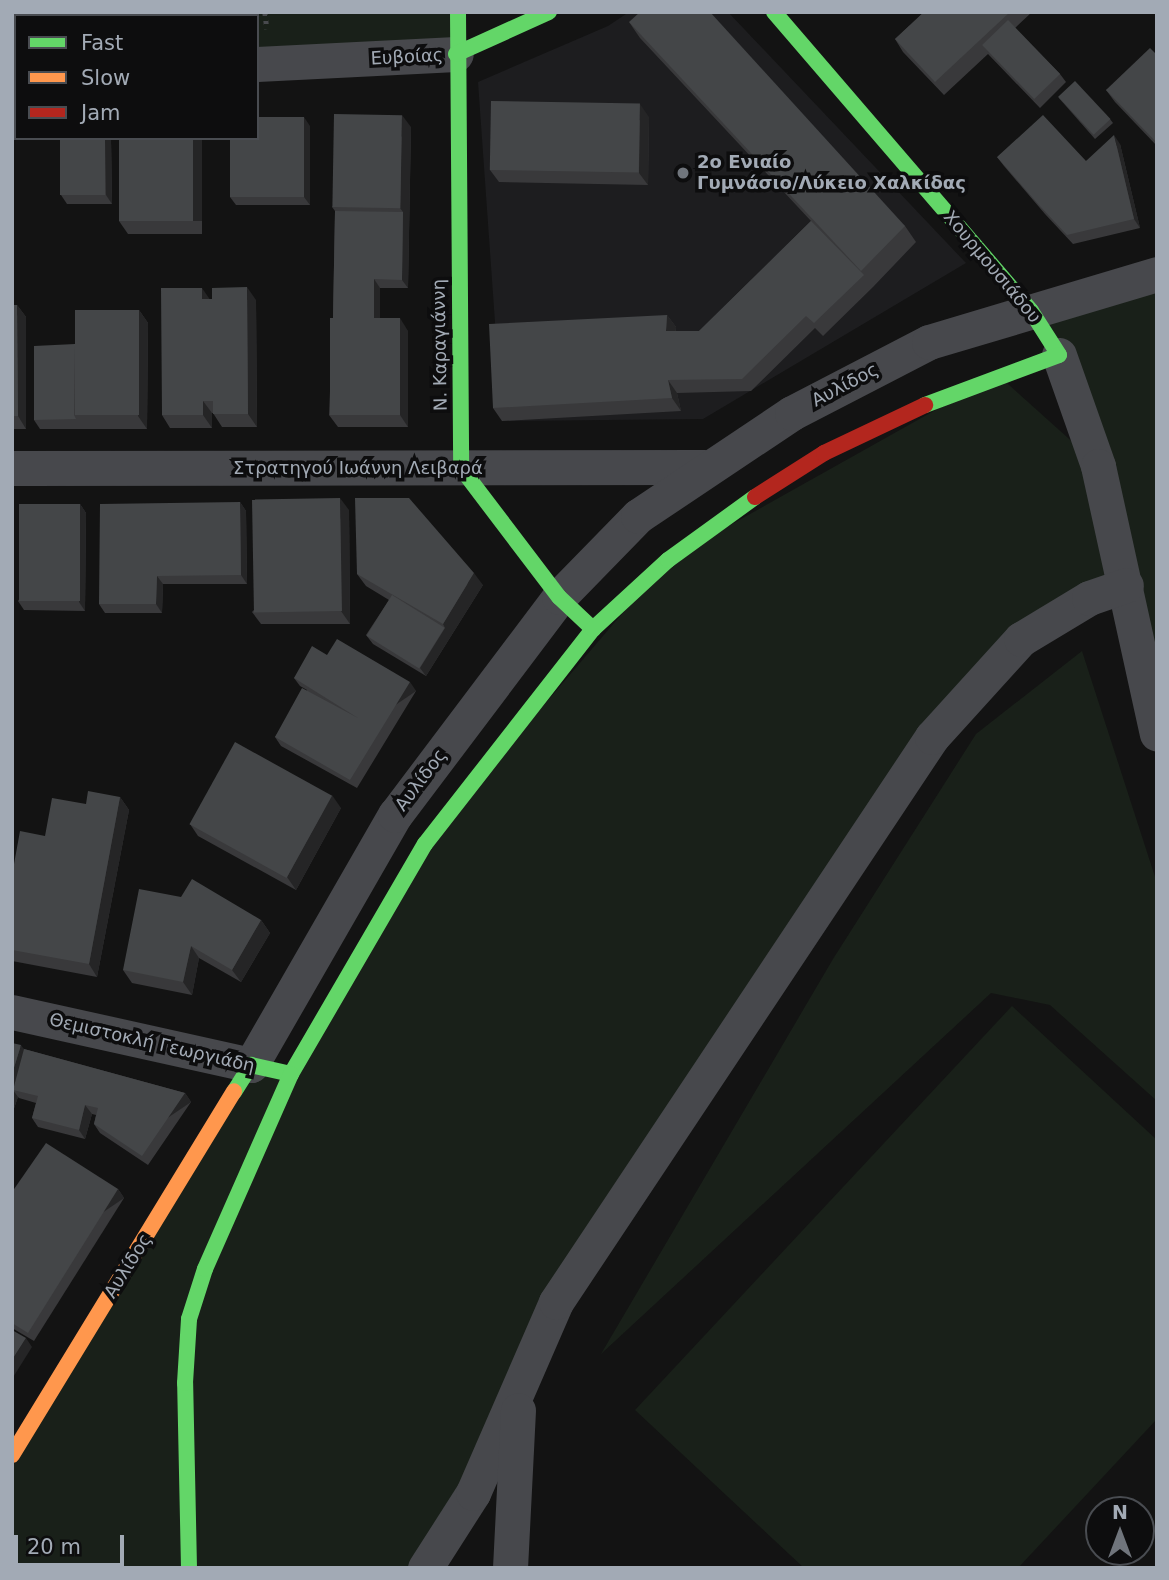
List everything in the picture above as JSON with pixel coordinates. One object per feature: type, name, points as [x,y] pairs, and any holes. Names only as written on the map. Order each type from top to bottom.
[{"type":"street","points":[[154,14],[190,12]]},
{"type":"street","name":"Ν. Καραγιάννη","points":[[458,12],[456,54],[461,468]]},
{"type":"street","name":"Ευβοίας","points":[[262,60],[456,54],[548,12]]},
{"type":"street","name":"Χουρμουσιάδου","points":[[774,12],[1031,311],[1059,355],[1098,466],[1154,713]]},
{"type":"street","name":"Αυλίδος","points":[[12,1455],[251,1065],[395,816],[559,597],[638,516],[704,467],[792,413],[929,342],[1157,274]]},
{"type":"street","points":[[189,1568],[185,1383],[189,1319],[205,1269],[291,1074],[425,844],[593,629],[668,560],[740,506],[824,453],[894,416],[1059,355]]},
{"type":"street","name":"Στρατηγού Ιωάννη Λειβαρά","points":[[12,468],[704,467]]},
{"type":"street","points":[[461,468],[559,597],[593,629]]},
{"type":"street","points":[[425,1568],[473,1493],[556,1302],[932,737],[1021,639],[1089,598],[1126,585]]},
{"type":"street","name":"Θεμιστοκλή Γεωργιάδη","points":[[12,1012],[291,1074]]},
{"type":"street","points":[[510,1568],[519,1391]]},
{"type":"shaded area","points":[[12,12],[459,12],[456,54],[259,62],[259,14],[14,14],[12,71]]},
{"type":"shaded area","name":"2ο Ενιαίο Γυμνάσιο/Λύκειο Χαλκίδας","points":[[629,12],[728,12],[966,263],[703,419],[502,421],[478,82],[608,26]]},
{"type":"shaded area","points":[[1157,274],[1157,701],[1126,586],[1021,639],[556,1302],[425,1568],[12,1568],[12,1455],[251,1065],[291,1074],[425,844],[668,560],[998,375],[1097,464],[1031,311]]},
{"type":"shaded area","points":[[1082,651],[1157,883],[1157,1101],[1050,1005],[991,993],[601,1354],[833,959],[976,734]]},
{"type":"shaded area","points":[[1012,1006],[1157,1140],[1157,1419],[1018,1568],[804,1568],[635,1410]]},
{"type":"building","points":[[640,12],[710,12],[905,226],[861,271],[629,22]]},
{"type":"building","points":[[924,12],[1010,12],[935,82],[895,39]]},
{"type":"building","points":[[1008,20],[1060,74],[1034,99],[982,45]]},
{"type":"building","points":[[1150,48],[1157,55],[1157,143],[1106,90]]},
{"type":"building","points":[[1075,81],[1110,119],[1094,135],[1058,97]]},
{"type":"building","points":[[491,101],[640,104],[639,173],[490,170]]},
{"type":"building","points":[[334,114],[402,115],[400,208],[332,207]]},
{"type":"building","points":[[1043,115],[1086,161],[1114,135],[1134,219],[1067,235],[997,157]]},
{"type":"building","points":[[259,117],[304,117],[304,197],[230,197],[230,140],[259,140]]},
{"type":"building","points":[[60,140],[105,140],[105,195],[60,195]]},
{"type":"building","points":[[119,140],[193,140],[193,221],[119,221]]},
{"type":"building","points":[[335,211],[403,212],[402,280],[374,279],[374,318],[333,318]]},
{"type":"building","points":[[811,221],[864,275],[814,323],[806,316],[742,379],[668,380],[672,398],[493,408],[489,324],[667,315],[666,331],[699,331]]},
{"type":"building","points":[[247,287],[248,414],[213,414],[213,401],[203,401],[203,415],[162,415],[161,288],[202,288],[202,299],[212,299],[212,288]]},
{"type":"building","points":[[12,305],[17,305],[18,416],[12,416]]},
{"type":"building","points":[[75,310],[139,310],[139,415],[75,415]]},
{"type":"building","points":[[330,318],[400,318],[400,415],[330,415]]},
{"type":"building","points":[[75,344],[76,419],[34,420],[34,346]]},
{"type":"building","points":[[340,498],[342,611],[254,613],[252,500]]},
{"type":"building","points":[[355,498],[409,498],[474,573],[443,624],[357,574]]},
{"type":"building","points":[[240,502],[241,575],[157,576],[156,604],[99,604],[100,504]]},
{"type":"building","points":[[19,504],[80,504],[80,601],[19,601]]},
{"type":"building","points":[[392,595],[445,628],[419,669],[367,636]]},
{"type":"building","points":[[337,639],[410,682],[350,780],[275,737],[302,688],[358,718],[294,678],[312,646],[327,655]]},
{"type":"building","points":[[235,742],[332,796],[287,878],[189,824]]},
{"type":"building","points":[[88,791],[120,797],[89,964],[12,950],[12,875],[20,831],[45,836],[52,798],[86,804]]},
{"type":"building","points":[[192,879],[261,920],[232,970],[191,946],[183,982],[123,970],[139,889],[181,897]]},
{"type":"building","points":[[12,1043],[21,1045],[12,1074]]},
{"type":"building","points":[[24,1049],[185,1093],[142,1156],[94,1124],[98,1108],[85,1105],[79,1130],[32,1118],[38,1096],[13,1090]]},
{"type":"building","points":[[46,1143],[118,1189],[28,1333],[12,1323],[12,1192]]},
{"type":"building","points":[[12,1330],[26,1338],[12,1360]]},
{"type":"traffic: fast","points":[[458,12],[461,468],[559,597],[593,629]]},
{"type":"traffic: fast","points":[[456,54],[549,12]]},
{"type":"traffic: fast","points":[[774,12],[1031,311],[1059,355],[925,405]]},
{"type":"traffic: fast","points":[[234,1092],[251,1065],[291,1074],[425,844],[593,629],[668,560],[755,497]]},
{"type":"traffic: fast","points":[[189,1568],[185,1383],[189,1319],[205,1269],[291,1074]]},
{"type":"traffic: slow","points":[[12,1455],[234,1092]]},
{"type":"traffic: jam","points":[[755,497],[824,453],[925,405]]},
{"type":"place","name":"2ο Ενιαίο Γυμνάσιο/Λύκειο Χαλκίδας","points":[[683,173]]}]
